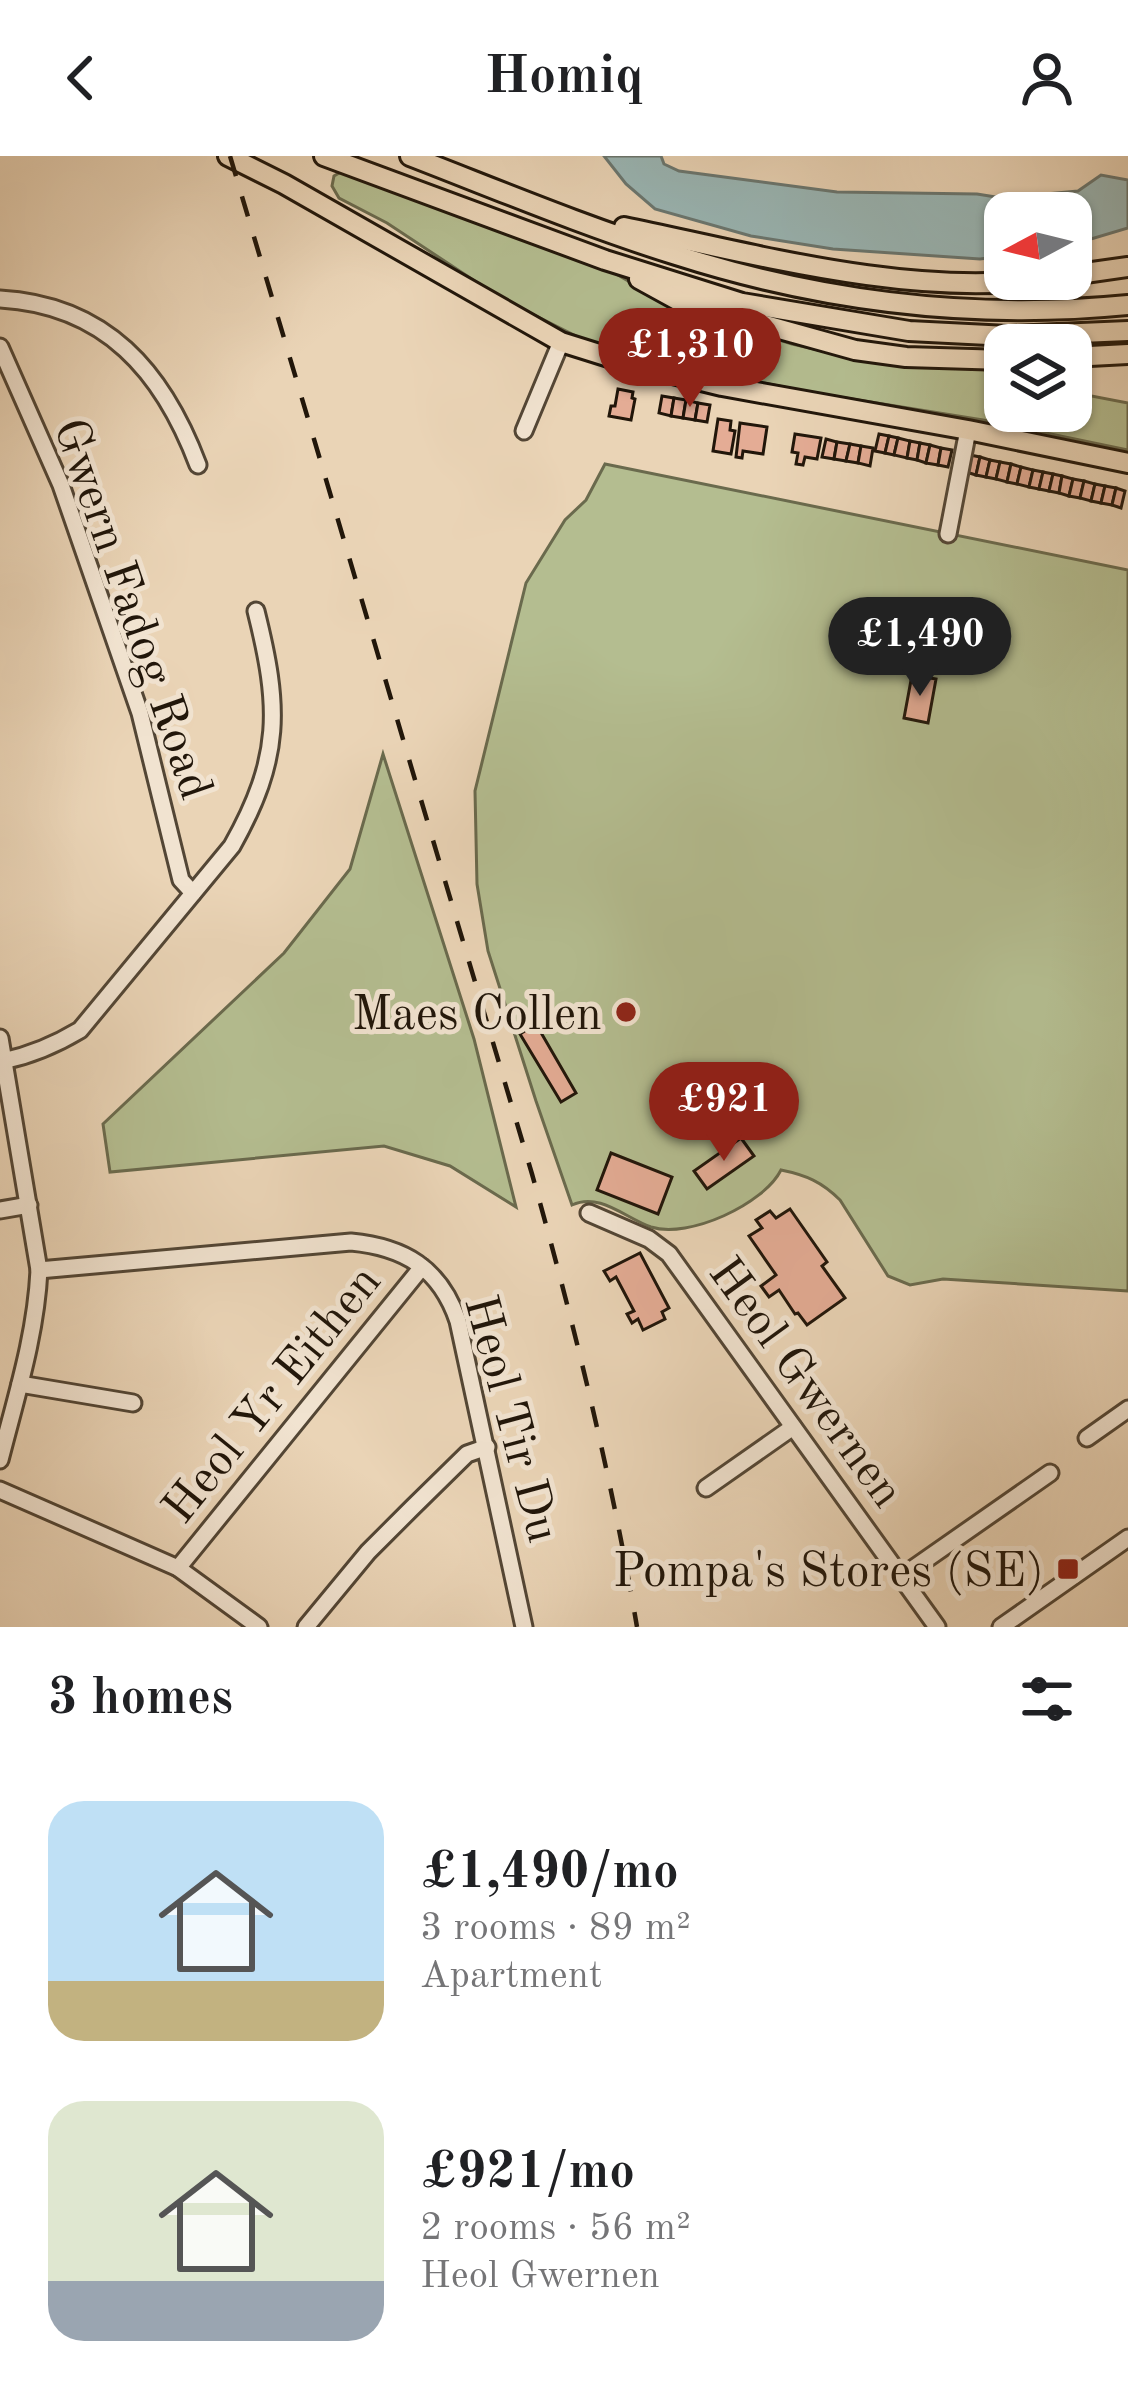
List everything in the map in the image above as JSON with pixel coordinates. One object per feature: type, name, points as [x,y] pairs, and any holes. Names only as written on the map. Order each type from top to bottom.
[{"type":"main road","points":[[228,156],[560,342],[722,386],[1128,463]]},
{"type":"main road","points":[[324,156],[605,260],[742,303],[909,332],[1008,336],[1128,331]]},
{"type":"main road","points":[[410,156],[673,255],[743,275],[862,299],[963,310],[1066,311],[1128,305]]},
{"type":"main road","points":[[560,213],[806,265],[984,282]]},
{"type":"main road","points":[[605,260],[679,301],[855,350],[984,359]]},
{"type":"main road","points":[[1092,272],[1128,268]]},
{"type":"main road","points":[[1092,355],[1128,354]]},
{"type":"street","points":[[0,299],[48,305],[116,338],[160,386],[183,424],[198,465]]},
{"type":"street","points":[[524,431],[560,342]]},
{"type":"street","name":"Gwern Fadog Road","points":[[0,346],[62,485],[140,713],[181,880],[193,893]]},
{"type":"street","points":[[948,534],[968,430]]},
{"type":"street","points":[[3,1061],[44,1049],[80,1030],[232,846],[249,816],[270,753],[274,697],[256,611]]},
{"type":"street","points":[[0,1038],[39,1270],[38,1306],[0,1460]]},
{"type":"street","points":[[0,1210],[29,1205]]},
{"type":"street","name":"Heol Gwernen","points":[[589,1213],[649,1239],[668,1254],[937,1627]]},
{"type":"street","name":"Heol Tir Du","points":[[39,1270],[351,1241],[405,1254],[439,1283],[451,1301],[524,1627]]},
{"type":"street","name":"Heol Yr Eithen","points":[[178,1568],[422,1267]]},
{"type":"street","points":[[20,1384],[133,1403]]},
{"type":"street","points":[[1088,1438],[1128,1409]]},
{"type":"street","points":[[706,1488],[793,1427]]},
{"type":"street","points":[[306,1627],[368,1552],[453,1467],[467,1454],[487,1448]]},
{"type":"street","points":[[901,1577],[1050,1474]]},
{"type":"street","points":[[0,1490],[178,1568],[259,1627]]},
{"type":"street","points":[[1001,1627],[1128,1538]]},
{"type":"green space","points":[[341,172],[441,205],[611,271],[691,312],[792,344],[871,362],[968,365],[984,370],[984,420],[808,392],[633,356],[582,339],[502,299],[387,223],[339,198],[332,186],[334,176]]},
{"type":"green space","points":[[1092,396],[1128,403],[1128,450],[1041,432],[1092,432]]},
{"type":"green space","points":[[605,464],[1128,570],[1128,1291],[943,1279],[910,1285],[888,1276],[840,1200],[813,1180],[781,1170],[742,1206],[685,1228],[651,1227],[592,1202],[572,1205],[488,951],[477,884],[475,791],[526,583],[565,520],[586,500]]},
{"type":"green space","points":[[383,754],[474,1039],[516,1207],[450,1166],[384,1146],[110,1172],[103,1124],[284,953],[350,869]]},
{"type":"water","points":[[604,156],[661,156],[664,164],[679,171],[837,192],[984,195],[984,259],[833,249],[751,236],[655,209]]},
{"type":"water","points":[[1101,175],[1128,180],[1128,228],[1092,239],[1092,192],[1067,192],[1078,191]]},
{"type":"building","points":[[618,389],[633,392],[631,420],[609,416]]},
{"type":"building","points":[[662,396],[674,398],[671,416],[659,413]]},
{"type":"building","points":[[674,398],[686,400],[683,418],[671,416]]},
{"type":"building","points":[[686,400],[698,403],[695,420],[683,418]]},
{"type":"building","points":[[698,403],[710,405],[707,422],[695,420]]},
{"type":"building","points":[[718,419],[731,421],[730,430],[735,431],[731,454],[713,451]]},
{"type":"building","points":[[740,423],[767,427],[763,454],[743,451],[742,458],[736,457]]},
{"type":"building","points":[[795,434],[821,438],[817,459],[805,457],[803,465],[796,464]]},
{"type":"building","points":[[879,434],[889,436],[885,453],[875,451]]},
{"type":"building","points":[[889,436],[898,438],[894,455],[885,453]]},
{"type":"building","points":[[898,438],[910,441],[907,458],[894,455]]},
{"type":"building","points":[[826,439],[837,442],[834,459],[822,457]]},
{"type":"building","points":[[910,441],[920,443],[917,460],[907,458]]},
{"type":"building","points":[[837,442],[850,444],[846,461],[834,459]]},
{"type":"building","points":[[920,443],[930,445],[926,463],[917,460]]},
{"type":"building","points":[[850,444],[861,446],[858,463],[846,461]]},
{"type":"building","points":[[930,445],[941,448],[938,465],[926,463]]},
{"type":"building","points":[[861,446],[873,448],[870,466],[858,463]]},
{"type":"building","points":[[941,448],[952,450],[948,467],[938,465]]},
{"type":"building","points":[[970,455],[980,457],[976,475],[966,472]]},
{"type":"building","points":[[980,457],[990,460],[986,477],[976,475]]},
{"type":"building","points":[[990,460],[1000,462],[996,479],[986,477]]},
{"type":"building","points":[[1000,462],[1011,464],[1007,482],[996,479]]},
{"type":"building","points":[[1011,464],[1021,467],[1017,484],[1007,482]]},
{"type":"building","points":[[1021,467],[1033,470],[1029,487],[1017,484]]},
{"type":"building","points":[[1033,470],[1043,472],[1039,489],[1029,487]]},
{"type":"building","points":[[1043,472],[1053,474],[1049,491],[1039,489]]},
{"type":"building","points":[[1053,474],[1062,476],[1059,493],[1049,491]]},
{"type":"building","points":[[1062,476],[1073,479],[1069,496],[1059,493]]},
{"type":"building","points":[[1073,479],[1084,481],[1080,498],[1069,496]]},
{"type":"building","points":[[1084,481],[1095,484],[1091,501],[1080,498]]},
{"type":"building","points":[[1095,484],[1105,486],[1101,503],[1091,501]]},
{"type":"building","points":[[1105,486],[1116,488],[1112,505],[1101,503]]},
{"type":"building","points":[[1116,488],[1125,491],[1121,508],[1112,505]]},
{"type":"building","points":[[912,675],[936,679],[928,723],[904,718]]},
{"type":"building","points":[[536,1024],[576,1093],[561,1102],[520,1034]]},
{"type":"building","points":[[741,1138],[754,1156],[707,1189],[694,1171]]},
{"type":"building","points":[[611,1153],[672,1177],[658,1214],[597,1190]]},
{"type":"building","points":[[790,1209],[827,1262],[822,1266],[845,1298],[807,1325],[779,1290],[769,1297],[761,1286],[776,1275],[749,1236],[762,1228],[756,1220],[770,1211],[776,1218]]},
{"type":"building","points":[[640,1253],[669,1308],[662,1312],[665,1319],[643,1330],[638,1319],[632,1323],[627,1314],[634,1311],[616,1277],[610,1281],[604,1271]]},
{"type":"railway","points":[[230,156],[532,1174],[590,1399],[637,1627]]},
{"type":"place","name":"Maes Collen","points":[[626,1012]]},
{"type":"place","name":"Pompa's Stores (SE)","points":[[1068,1569]]}]
